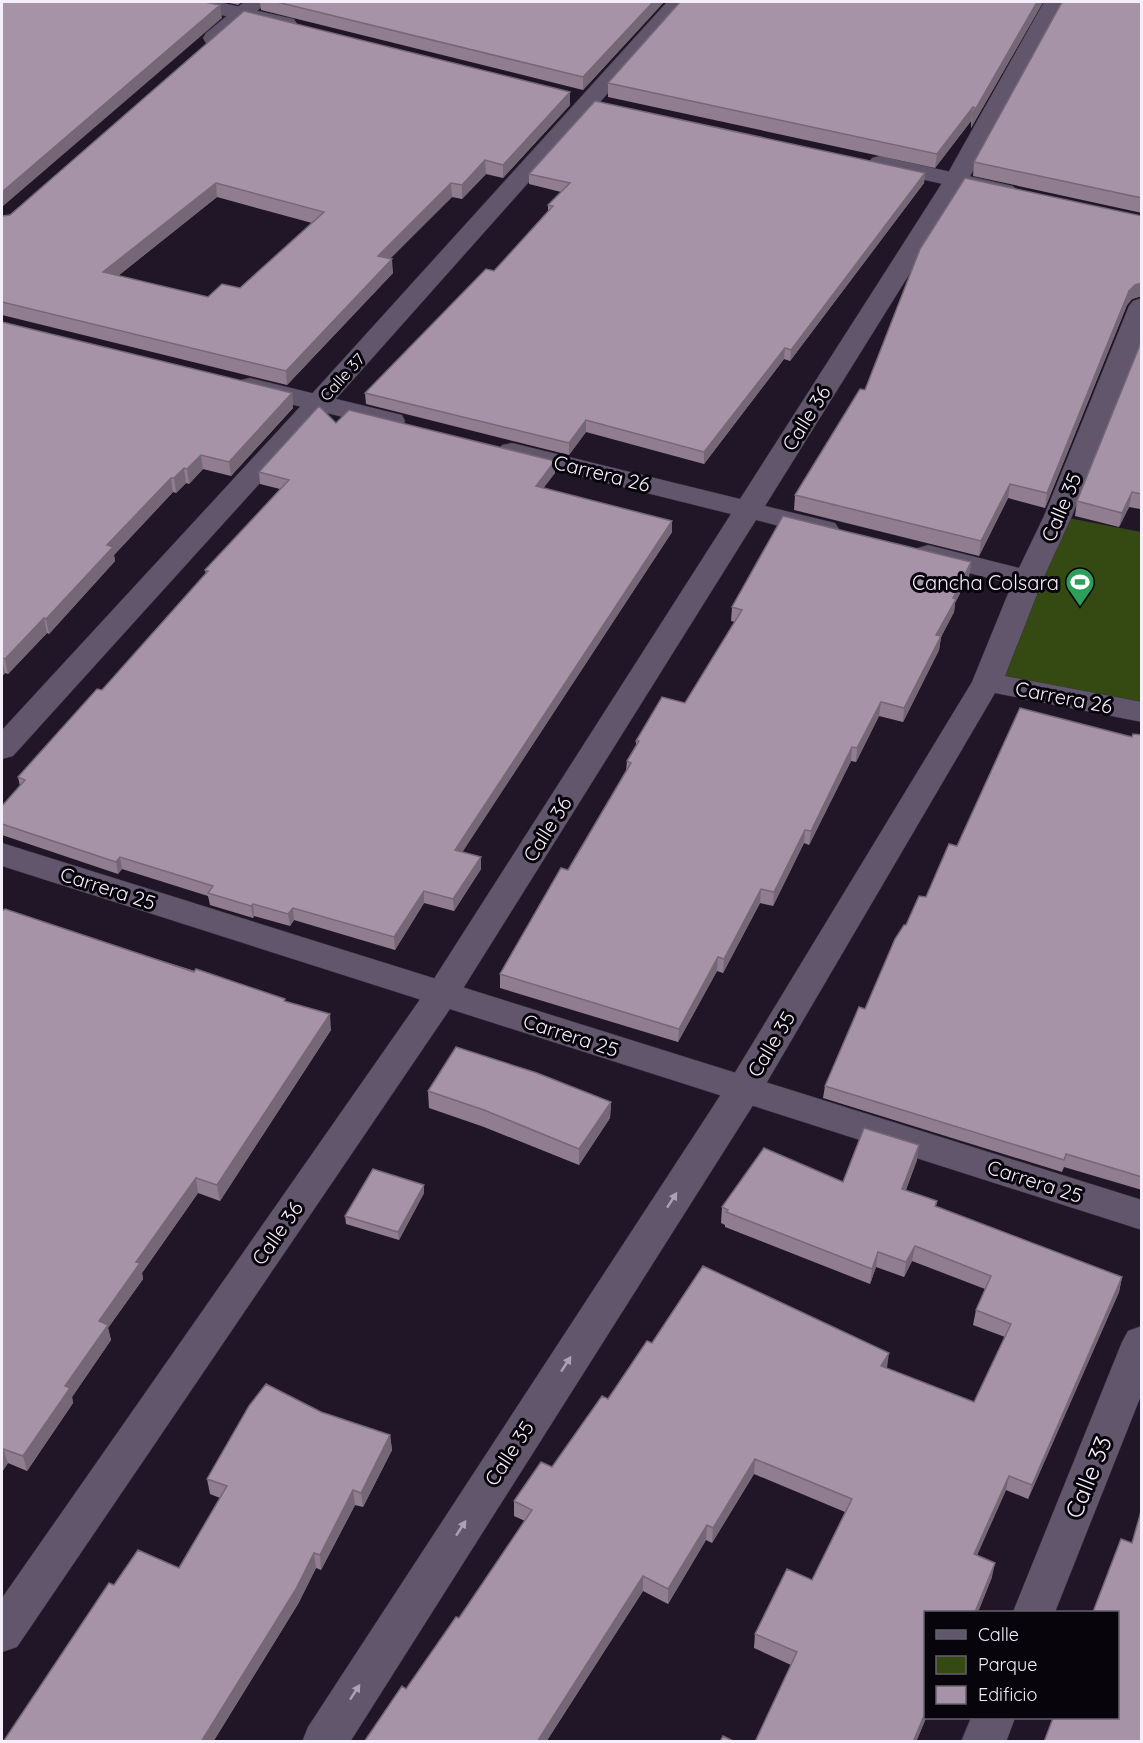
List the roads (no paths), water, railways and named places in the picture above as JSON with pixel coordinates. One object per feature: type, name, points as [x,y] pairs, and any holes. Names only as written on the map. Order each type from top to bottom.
[{"type":"street","points":[[194,2],[250,7],[312,30]]},
{"type":"street","name":"Calle 37","points":[[2,749],[318,403],[678,2]]},
{"type":"street","name":"Calle 36","points":[[2,1633],[442,994],[956,180],[1055,2]]},
{"type":"street","points":[[199,51],[250,7]]},
{"type":"street","points":[[864,160],[1025,195]]},
{"type":"street","name":"Calle 35","points":[[324,1742],[744,1089],[987,682],[1028,579],[1058,516],[1142,306]]},
{"type":"street","points":[[221,379],[411,426]]},
{"type":"street","name":"Carrera 26","points":[[493,446],[849,534]]},
{"type":"street","points":[[905,548],[1028,579]]},
{"type":"street","name":"Carrera 26","points":[[987,682],[1142,712]]},
{"type":"street","name":"Carrera 25","points":[[2,854],[1142,1215]]},
{"type":"street","name":"Calle 33","points":[[1034,1611],[1142,1342]]},
{"type":"street","points":[[983,1742],[993,1719]]},
{"type":"place","name":"Cancha Colsara","points":[[1080,608]]}]
